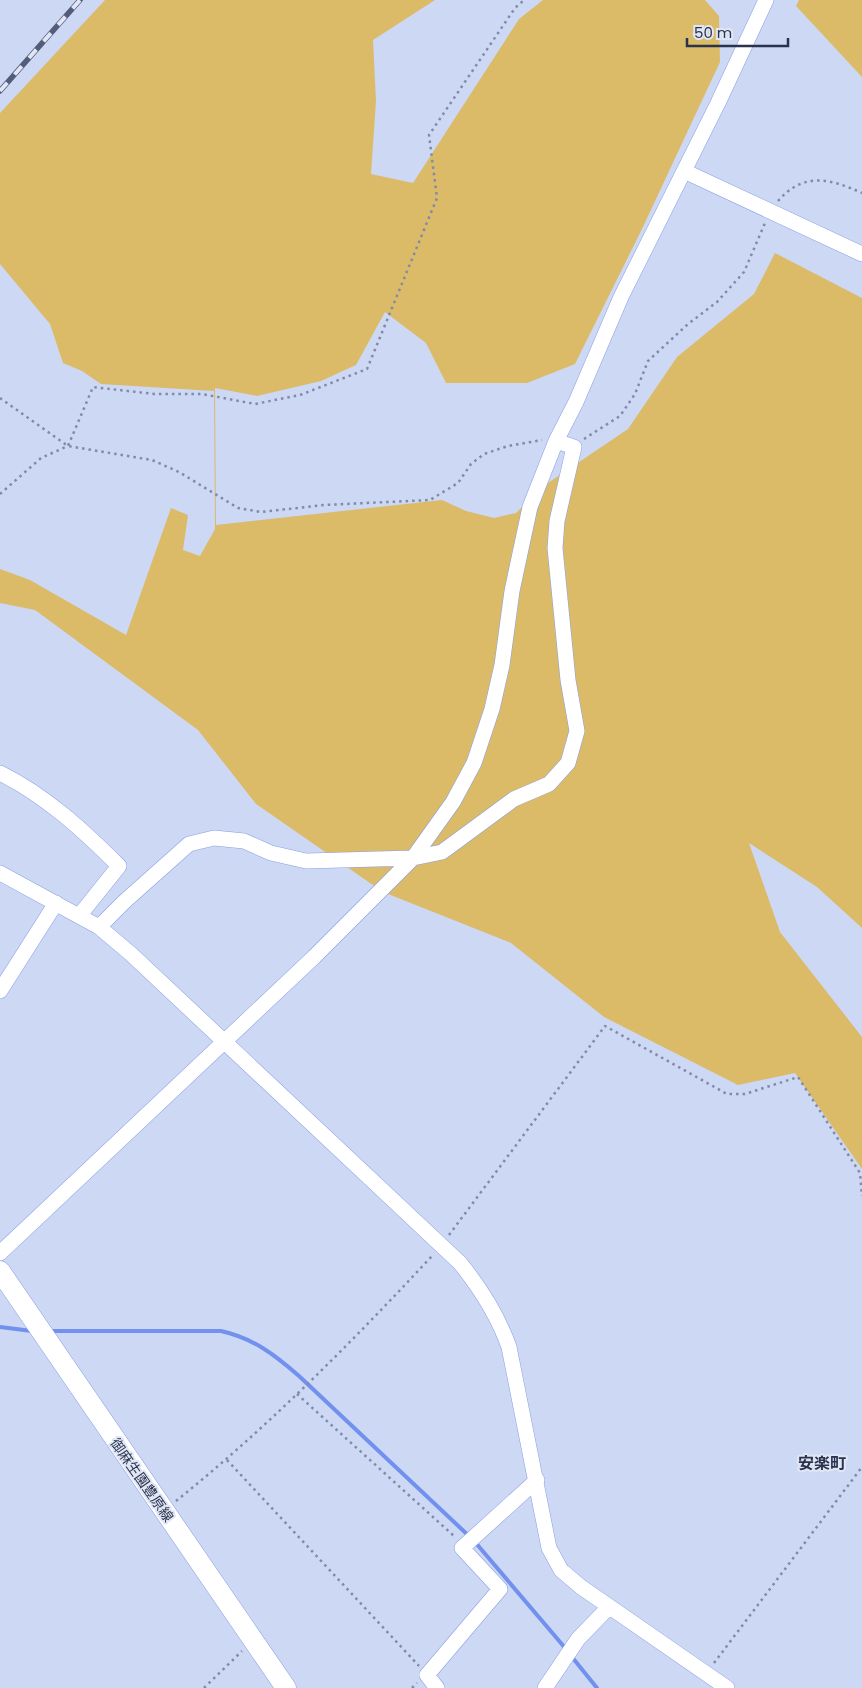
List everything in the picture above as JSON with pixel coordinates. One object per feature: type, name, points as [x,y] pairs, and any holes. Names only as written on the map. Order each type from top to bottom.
[{"type":"main road","name":"御麻生園豊原線","points":[[0,1271],[286,1688]]},
{"type":"street","points":[[0,1253],[224,1043],[413,858],[453,802],[474,762],[492,709],[502,666],[512,591],[530,507],[556,441],[621,297],[766,0]]},
{"type":"street","points":[[684,171],[862,254]]},
{"type":"street","points":[[99,927],[125,900],[189,844],[214,838],[244,841],[271,852],[306,861],[413,858],[442,852],[514,799],[549,784],[568,762],[577,731],[568,680],[555,548],[557,522],[574,447],[556,441]]},
{"type":"street","points":[[0,773],[18,782],[83,829],[119,866],[78,916]]},
{"type":"street","points":[[0,873],[99,927],[473,1278],[504,1332],[514,1365],[550,1548],[555,1562],[581,1587],[608,1607],[707,1672],[727,1688]]},
{"type":"street","points":[[0,991],[56,903]]},
{"type":"street","points":[[437,1688],[427,1675],[500,1589],[462,1548],[537,1480]]},
{"type":"street","points":[[545,1688],[578,1639],[608,1607]]},
{"type":"path","points":[[0,494],[41,458],[68,446],[93,387],[154,394],[202,394],[256,404],[300,395],[367,369],[437,198],[429,135],[515,8],[524,0]]},
{"type":"path","points":[[574,447],[593,432],[620,416],[635,394],[648,362],[688,324],[717,302]]},
{"type":"path","points":[[0,398],[68,446],[152,460],[179,472],[238,508],[261,512],[324,504],[430,500],[458,483],[471,464],[484,454],[537,440],[556,441]]},
{"type":"path","points":[[164,1511],[227,1460],[314,1378],[373,1320],[441,1246],[605,1026],[726,1094],[744,1094],[798,1078],[860,1173],[862,1196]]},
{"type":"path","points":[[297,1394],[470,1542]]},
{"type":"path","points":[[227,1460],[427,1675]]},
{"type":"path","points":[[707,1672],[862,1467]]},
{"type":"path","points":[[204,1688],[254,1641]]},
{"type":"shaded area","points":[[105,0],[435,0],[373,40],[376,101],[371,174],[413,183],[519,19],[543,0],[705,0],[719,16],[720,62],[642,229],[575,364],[527,383],[446,383],[426,343],[385,312],[356,365],[321,381],[257,396],[215,388],[216,525],[442,500],[466,511],[494,518],[516,513],[542,487],[628,429],[677,357],[754,294],[775,253],[862,298],[862,928],[817,887],[749,843],[780,932],[862,1037],[862,1169],[795,1073],[738,1085],[604,1017],[511,943],[383,892],[256,804],[198,730],[35,610],[0,603],[0,569],[30,580],[126,635],[171,508],[188,515],[183,550],[200,556],[215,529],[214,391],[101,384],[82,371],[63,363],[50,324],[0,264],[0,113]]},
{"type":"shaded area","points":[[799,0],[862,0],[862,77],[796,6]]},
{"type":"waterway","points":[[0,1327],[32,1331]]},
{"type":"waterway","points":[[49,1331],[221,1331],[243,1338],[272,1354],[299,1376],[470,1537]]},
{"type":"waterway","points":[[475,1542],[566,1649]]},
{"type":"waterway","points":[[572,1657],[597,1688]]},
{"type":"railway","points":[[0,91],[80,0]]},
{"type":"district","name":"安楽町","points":[[822,1463]]}]
